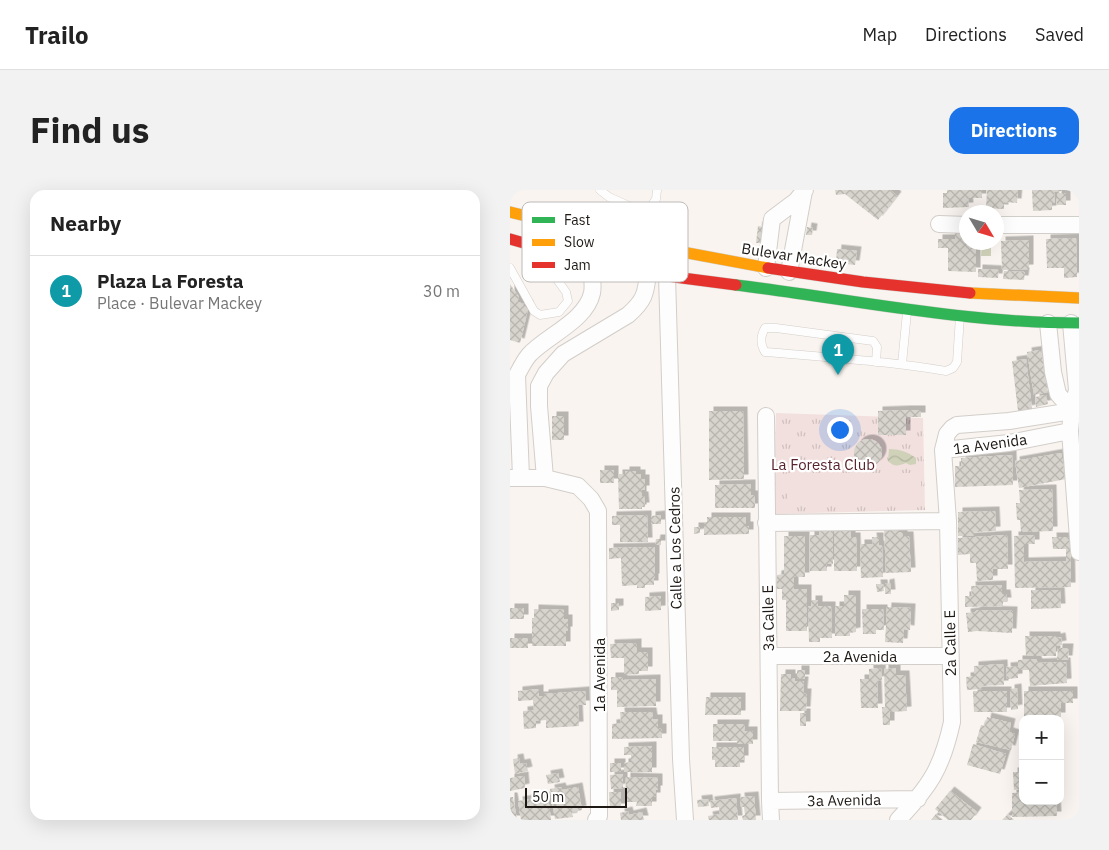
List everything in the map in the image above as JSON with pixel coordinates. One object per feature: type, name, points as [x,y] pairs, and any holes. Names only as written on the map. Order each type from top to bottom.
[{"type":"main road","points":[[510,239],[522,243]]},
{"type":"main road","name":"Bulevar Mackey","points":[[688,253],[789,272],[948,291],[1079,298]]},
{"type":"main road","points":[[756,287],[760,284],[786,285],[789,272]]},
{"type":"main road","points":[[688,279],[960,316],[1048,323],[1075,323]]},
{"type":"street","points":[[766,268],[772,219],[796,201],[804,191]]},
{"type":"street","points":[[789,272],[804,191]]},
{"type":"street","points":[[939,224],[959,225]]},
{"type":"street","points":[[1004,225],[1079,225]]},
{"type":"street","points":[[516,478],[518,375],[522,364],[530,354],[562,331],[584,309],[592,293],[592,282]]},
{"type":"street","points":[[545,478],[539,386],[546,373],[563,354],[638,307],[646,293],[647,282]]},
{"type":"street","name":"Calle a Los Cedros","points":[[667,282],[681,759],[685,820]]},
{"type":"street","points":[[1048,323],[1053,372],[1058,394],[1075,410]]},
{"type":"street","points":[[1075,323],[1077,390],[1070,431],[1079,552]]},
{"type":"street","name":"1a Avenida","points":[[1070,431],[1009,443],[943,450],[947,434],[957,425],[1009,421],[1075,410]]},
{"type":"street","name":"3a Calle E","points":[[766,416],[771,820]]},
{"type":"street","name":"2a Calle E","points":[[898,820],[918,799],[937,771],[946,749],[952,722],[948,521],[943,450]]},
{"type":"street","name":"1a Avenida","points":[[516,478],[545,478],[578,486],[591,499],[598,511],[599,816],[596,820]]},
{"type":"street","points":[[766,524],[948,521]]},
{"type":"street","name":"2a Avenida","points":[[769,656],[950,656]]},
{"type":"street","name":"3a Avenida","points":[[770,801],[918,799]]},
{"type":"lane","points":[[600,190],[621,202]]},
{"type":"lane","points":[[654,202],[657,190]]},
{"type":"lane","points":[[510,268],[534,312],[540,315],[559,312],[568,302],[566,292],[559,282]]},
{"type":"lane","points":[[902,364],[908,310]]},
{"type":"lane","points":[[876,362],[877,348],[873,341],[776,328],[765,328],[761,336],[761,346],[765,352],[876,362],[902,364],[946,371],[953,368],[957,362],[960,316]]},
{"type":"green space","name":"La Foresta Club","points":[[776,413],[923,418],[925,510],[773,514]]},
{"type":"green space","points":[[788,473],[921,473],[921,506],[787,506]]},
{"type":"water","points":[[981,250],[991,250],[991,256],[981,256]]},
{"type":"water","points":[[889,449],[900,450],[910,454],[916,458],[916,464],[892,464],[888,461]]},
{"type":"building","points":[[835,190],[890,190],[897,196],[878,220],[845,194],[836,195]]},
{"type":"building","points":[[947,190],[982,190],[982,198],[968,198],[969,205],[943,208],[943,193],[947,193]]},
{"type":"building","points":[[987,190],[1018,190],[1017,203],[1004,202],[1004,205],[986,205]]},
{"type":"building","points":[[1032,190],[1062,191],[1054,192],[1055,202],[1052,203],[1052,210],[1033,211]]},
{"type":"building","points":[[1057,193],[1066,193],[1066,205],[1057,205]]},
{"type":"building","points":[[758,226],[764,227],[763,243],[756,243]]},
{"type":"building","points":[[807,227],[813,228],[812,235],[806,235]]},
{"type":"building","points":[[955,232],[959,232],[959,250],[976,250],[976,272],[948,271],[948,248],[938,248],[938,239],[955,239]]},
{"type":"building","points":[[1076,238],[1077,277],[1064,278],[1064,268],[1047,268],[1046,239]]},
{"type":"building","points":[[1029,240],[1029,269],[1002,270],[1001,250],[1004,250],[1004,241]]},
{"type":"building","points":[[837,249],[857,251],[855,265],[836,263]]},
{"type":"building","points":[[978,269],[999,270],[998,278],[978,277]]},
{"type":"building","points":[[1004,271],[1025,272],[1024,280],[1003,279]]},
{"type":"building","points":[[510,284],[519,297],[517,302],[529,305],[520,343],[510,340]]},
{"type":"building","points":[[1041,350],[1048,392],[1034,395],[1027,352]]},
{"type":"building","points":[[1026,359],[1032,409],[1018,411],[1012,361]]},
{"type":"building","points":[[1046,395],[1048,404],[1036,407],[1035,397]]},
{"type":"building","points":[[921,410],[921,417],[906,417],[906,435],[878,435],[878,411]]},
{"type":"building","points":[[709,411],[743,411],[744,479],[709,480]]},
{"type":"building","points":[[552,416],[564,416],[564,440],[552,440]]},
{"type":"building","points":[[868,439],[878,443],[882,453],[878,463],[868,467],[858,463],[854,453],[858,443]]},
{"type":"building","points":[[1061,453],[1066,479],[1019,488],[1015,461]]},
{"type":"building","points":[[1012,455],[1013,485],[955,487],[955,466],[961,466],[961,458]]},
{"type":"building","points":[[600,470],[614,470],[614,483],[600,483]]},
{"type":"building","points":[[625,471],[636,471],[636,474],[641,474],[641,479],[645,479],[645,490],[642,490],[642,496],[644,496],[645,507],[642,507],[642,509],[619,509],[618,474],[625,474]]},
{"type":"building","points":[[751,484],[751,495],[755,495],[755,508],[715,508],[715,485]]},
{"type":"building","points":[[1052,489],[1053,531],[1021,532],[1020,520],[1017,520],[1016,503],[1020,503],[1019,490]]},
{"type":"building","points":[[995,511],[996,531],[974,532],[974,536],[958,536],[958,512]]},
{"type":"building","points":[[647,515],[648,542],[620,542],[620,525],[612,525],[612,516]]},
{"type":"building","points":[[661,515],[661,524],[651,524],[651,516]]},
{"type":"building","points":[[707,517],[746,517],[746,526],[749,526],[749,534],[704,535],[704,522],[707,522]]},
{"type":"building","points":[[694,527],[700,527],[700,533],[694,534]]},
{"type":"building","points":[[884,527],[899,527],[899,532],[903,532],[903,536],[909,536],[911,572],[886,573]]},
{"type":"building","points":[[834,528],[851,528],[851,537],[856,537],[857,571],[834,571]]},
{"type":"building","points":[[819,529],[833,529],[833,564],[827,564],[827,571],[810,571],[810,535],[819,535]]},
{"type":"building","points":[[1007,535],[1008,569],[993,569],[993,580],[977,581],[976,563],[970,563],[970,554],[958,555],[958,538]]},
{"type":"building","points":[[1035,535],[1035,544],[1024,544],[1024,562],[1066,561],[1066,549],[1053,549],[1052,537],[1070,537],[1071,587],[1015,588],[1014,536]]},
{"type":"building","points":[[784,536],[805,536],[805,577],[794,577],[794,589],[807,589],[807,631],[786,631],[786,600],[782,600],[782,589],[776,589],[777,575],[784,574]]},
{"type":"building","points":[[872,537],[879,537],[879,545],[882,546],[883,577],[861,578],[860,544],[873,544]]},
{"type":"building","points":[[656,539],[661,539],[661,545],[655,545]]},
{"type":"building","points":[[655,547],[654,585],[645,585],[645,588],[637,588],[637,585],[622,586],[621,558],[609,559],[609,548]]},
{"type":"building","points":[[890,583],[891,594],[885,594],[885,584]]},
{"type":"building","points":[[876,584],[883,584],[884,591],[877,592]]},
{"type":"building","points":[[1002,585],[1002,594],[1006,594],[1007,602],[1003,602],[1003,606],[965,607],[965,596],[972,596],[971,586]]},
{"type":"building","points":[[1031,590],[1060,590],[1061,608],[1031,609]]},
{"type":"building","points":[[844,595],[856,595],[856,632],[850,633],[850,636],[835,636],[835,606],[844,606]]},
{"type":"building","points":[[661,596],[661,610],[645,611],[645,597]]},
{"type":"building","points":[[811,600],[818,600],[818,606],[831,606],[832,638],[820,638],[820,642],[809,642],[808,606],[811,606]]},
{"type":"building","points":[[611,603],[619,603],[619,610],[611,611]]},
{"type":"building","points":[[887,607],[911,608],[910,630],[904,629],[903,643],[885,642]]},
{"type":"building","points":[[510,608],[524,608],[524,619],[510,619]]},
{"type":"building","points":[[534,609],[564,610],[564,619],[568,619],[566,646],[532,646],[532,618],[534,618]]},
{"type":"building","points":[[862,609],[883,609],[884,630],[876,630],[876,634],[863,634]]},
{"type":"building","points":[[977,610],[1013,611],[1012,633],[968,632],[966,613]]},
{"type":"building","points":[[1025,636],[1061,637],[1062,645],[1056,646],[1056,656],[1026,656]]},
{"type":"building","points":[[510,638],[528,638],[528,648],[510,648]]},
{"type":"building","points":[[637,643],[637,652],[648,652],[648,671],[624,675],[624,658],[611,658],[610,644]]},
{"type":"building","points":[[1058,648],[1069,648],[1068,660],[1057,660]]},
{"type":"building","points":[[1036,659],[1038,663],[1066,662],[1067,683],[1030,686],[1029,670],[1018,670],[1018,678],[1007,679],[1006,667],[1018,666],[1018,660]]},
{"type":"building","points":[[1003,664],[1004,685],[982,686],[982,689],[967,690],[966,677],[974,676],[974,666]]},
{"type":"building","points":[[881,668],[882,680],[877,681],[878,708],[861,708],[860,679],[869,679],[869,669]]},
{"type":"building","points":[[896,668],[896,675],[905,675],[907,711],[890,712],[890,725],[883,725],[882,707],[885,707],[884,669]]},
{"type":"building","points":[[797,670],[805,670],[805,679],[797,679]]},
{"type":"building","points":[[781,674],[791,674],[791,678],[795,678],[795,681],[804,681],[803,693],[807,693],[806,711],[780,711]]},
{"type":"building","points":[[611,677],[623,677],[623,680],[656,679],[656,706],[617,707],[617,690],[611,690]]},
{"type":"building","points":[[1017,688],[1018,709],[1011,710],[1010,689]]},
{"type":"building","points":[[539,689],[539,696],[585,691],[586,705],[578,705],[579,726],[546,728],[546,720],[536,721],[536,728],[524,729],[523,711],[534,710],[533,700],[518,701],[518,691]]},
{"type":"building","points":[[973,691],[1007,691],[1007,712],[974,712]]},
{"type":"building","points":[[1024,691],[1073,691],[1073,703],[1061,703],[1061,715],[1024,715]]},
{"type":"building","points":[[706,697],[741,697],[741,715],[705,715]]},
{"type":"building","points":[[620,712],[652,712],[653,719],[658,719],[658,728],[662,728],[662,738],[612,739],[612,724],[621,723]]},
{"type":"building","points":[[800,713],[806,713],[806,726],[800,726]]},
{"type":"building","points":[[987,717],[1011,723],[1009,732],[1015,734],[1011,750],[976,742],[981,725],[985,726]]},
{"type":"building","points":[[713,724],[745,724],[744,731],[753,731],[753,744],[737,744],[737,741],[713,741]]},
{"type":"building","points":[[973,744],[1006,754],[1000,774],[967,765]]},
{"type":"building","points":[[652,746],[652,772],[624,772],[624,763],[631,762],[631,755],[624,755],[624,747]]},
{"type":"building","points":[[712,747],[744,747],[744,760],[740,760],[740,767],[715,767],[715,760],[712,760]]},
{"type":"building","points":[[519,758],[520,764],[526,763],[528,771],[515,774],[513,759]]},
{"type":"building","points":[[610,763],[621,763],[621,772],[610,772]]},
{"type":"building","points":[[1013,772],[1019,772],[1019,789],[1014,790]]},
{"type":"building","points":[[558,773],[560,782],[548,784],[546,775]]},
{"type":"building","points":[[623,774],[623,788],[611,789],[610,775]]},
{"type":"building","points":[[524,776],[525,788],[510,791],[510,778]]},
{"type":"building","points":[[626,777],[658,778],[658,790],[656,790],[656,797],[652,797],[652,806],[636,806],[637,802],[625,802]]},
{"type":"building","points":[[561,787],[562,790],[578,787],[582,810],[572,812],[573,817],[555,819],[550,789]]},
{"type":"building","points":[[950,791],[977,812],[971,820],[948,820],[935,809]]},
{"type":"building","points":[[609,792],[621,792],[621,808],[610,808]]},
{"type":"building","points":[[1019,792],[1019,805],[1056,805],[1057,816],[1012,817],[1012,793]]},
{"type":"building","points":[[548,796],[551,820],[521,820],[518,801]]},
{"type":"building","points":[[754,796],[756,820],[743,820],[742,816],[745,815],[744,807],[741,807],[740,797]]},
{"type":"building","points":[[510,797],[513,797],[517,820],[510,820]]},
{"type":"building","points":[[736,798],[738,820],[709,820],[708,816],[720,814],[719,807],[711,808],[710,801]]},
{"type":"building","points":[[708,799],[709,806],[698,807],[697,800]]},
{"type":"building","points":[[628,811],[629,815],[642,812],[644,820],[621,820],[620,813]]},
{"type":"building","points":[[936,814],[943,820],[931,820]]},
{"type":"building","points":[[1008,814],[1014,820],[1002,820]]},
{"type":"traffic: fast","points":[[736,285],[950,315],[1036,322],[1079,323]]},
{"type":"traffic: slow","points":[[510,212],[522,215]]},
{"type":"traffic: slow","points":[[688,253],[768,268]]},
{"type":"traffic: slow","points":[[970,293],[1079,298]]},
{"type":"traffic: jam","points":[[510,239],[522,242]]},
{"type":"traffic: jam","points":[[768,268],[863,282],[970,293]]},
{"type":"traffic: jam","points":[[688,279],[736,285]]},
{"type":"place","name":"Plaza La Foresta","points":[[838,375]]}]
